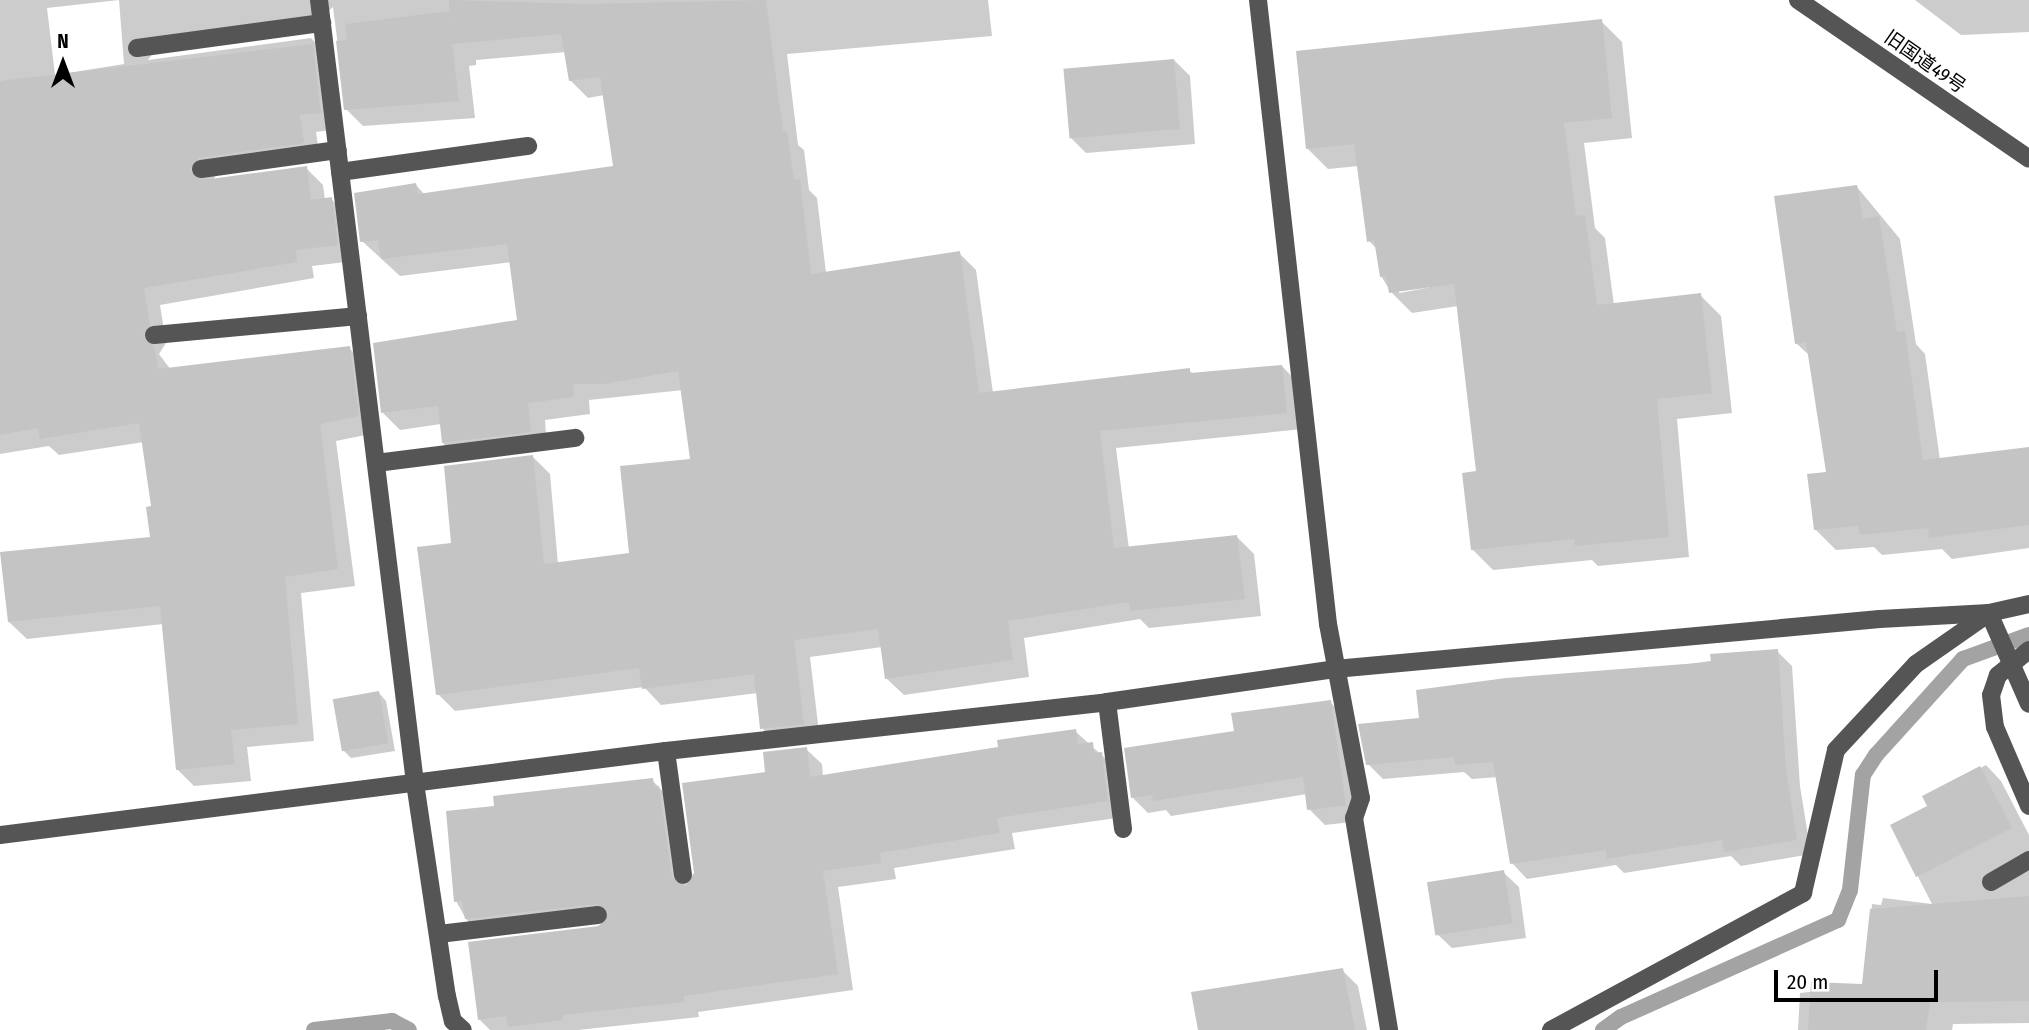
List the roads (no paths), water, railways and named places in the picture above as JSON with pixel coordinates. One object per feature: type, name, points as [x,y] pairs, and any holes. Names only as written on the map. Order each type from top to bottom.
[{"type":"street","points":[[319,0],[415,783],[453,1021],[463,1030]]},
{"type":"street","points":[[1258,0],[1335,670],[1361,798],[1354,818],[1389,1030]]},
{"type":"street","name":"旧国道49号","points":[[1798,0],[2029,159]]},
{"type":"street","points":[[137,48],[321,23]]},
{"type":"street","points":[[340,172],[528,146]]},
{"type":"street","points":[[201,169],[338,150]]},
{"type":"street","points":[[155,335],[358,316]]},
{"type":"street","points":[[376,463],[575,438]]},
{"type":"street","points":[[0,835],[666,751],[1107,702],[1335,670],[1880,618],[1991,615],[2029,604]]},
{"type":"street","points":[[1991,615],[2029,704]]},
{"type":"street","points":[[1552,1030],[1803,892],[1836,750],[1916,664],[1991,615]]},
{"type":"street","points":[[2029,650],[2011,659],[1997,675],[1991,695],[1993,716],[2029,806]]},
{"type":"street","points":[[1107,702],[1123,829]]},
{"type":"street","points":[[666,751],[683,875]]},
{"type":"street","points":[[1991,882],[2029,860]]},
{"type":"street","points":[[439,933],[598,915]]},
{"type":"waterway","points":[[1603,1030],[1621,1017],[1838,920],[1850,890],[1863,775],[1876,755],[1963,659],[2029,635]]},
{"type":"waterway","points":[[314,1030],[392,1021],[409,1030]]}]
